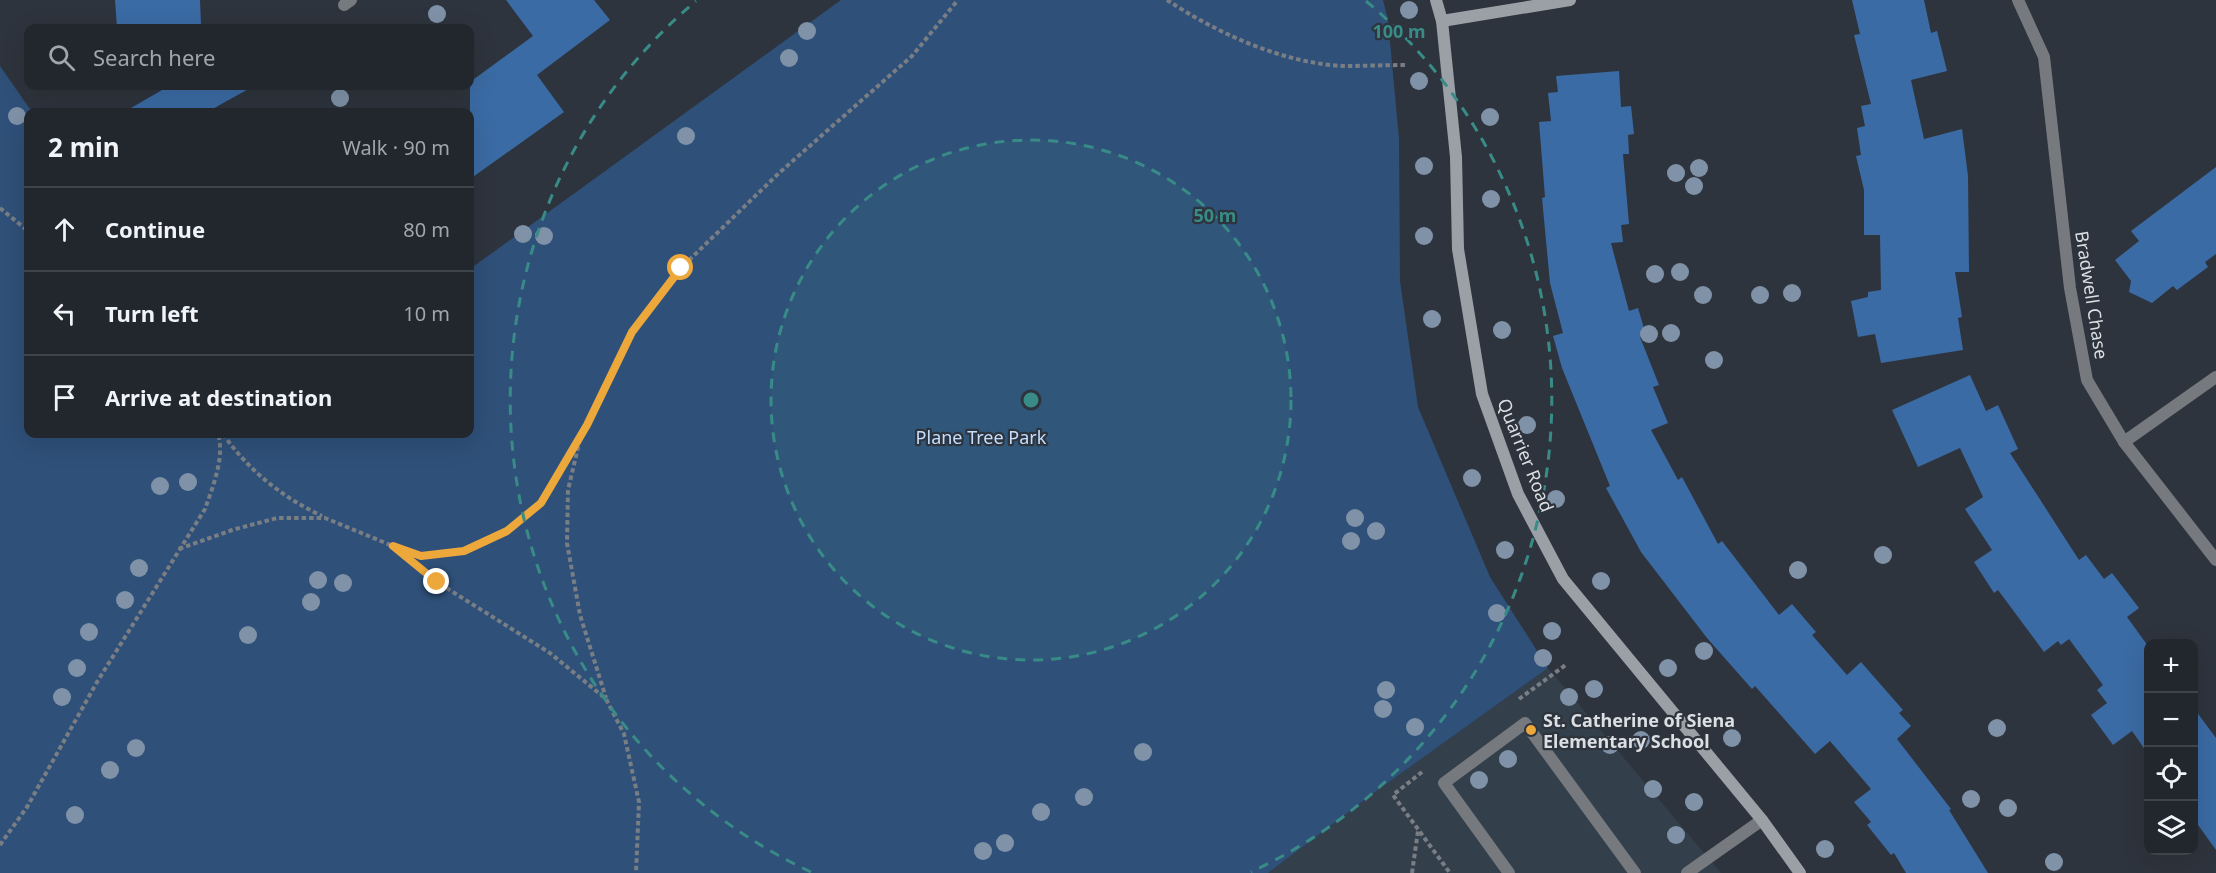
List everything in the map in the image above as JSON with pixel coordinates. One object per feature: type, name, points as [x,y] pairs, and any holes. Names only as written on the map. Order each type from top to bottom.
[{"type":"street","name":"Quarrier Road","points":[[1436,0],[1442,21],[1456,157],[1458,249],[1482,394],[1518,494],[1563,579],[1762,820],[1800,873]]},
{"type":"street","points":[[1442,21],[1570,0]]},
{"type":"street","name":"Bradwell Chase","points":[[2018,0],[2044,57],[2070,288],[2087,380],[2124,442],[2216,560]]},
{"type":"street","points":[[2124,442],[2216,377]]},
{"type":"street","points":[[1509,873],[1444,783],[1525,723],[1635,873]]},
{"type":"street","points":[[1687,873],[1762,820]]},
{"type":"path","points":[[226,438],[261,479],[298,505],[421,556],[464,551],[507,531],[541,503],[581,435],[632,332],[681,268],[779,173],[912,56],[958,0]]},
{"type":"path","points":[[1167,0],[1238,40],[1289,57],[1341,66],[1408,65]]},
{"type":"path","points":[[0,208],[24,228]]},
{"type":"path","points":[[581,435],[568,490],[567,543],[580,615],[606,699],[624,734],[639,802],[636,873]]},
{"type":"path","points":[[0,845],[27,807],[97,682],[205,509],[216,477],[219,438]]},
{"type":"path","points":[[179,549],[232,530],[278,518],[325,518]]},
{"type":"path","points":[[393,546],[437,582],[550,653],[606,699]]},
{"type":"path","points":[[1412,873],[1418,830]]},
{"type":"shaded area","name":"St. Catherine of Siena Elementary School","points":[[1548,668],[1721,873],[1268,873],[1375,792]]},
{"type":"green space","name":"Plane Tree Park","points":[[841,0],[1383,0],[1388,20],[1399,139],[1400,281],[1418,407],[1490,577],[1548,668],[1375,792],[1268,873],[0,873],[0,66],[29,108],[24,108],[24,438],[474,438],[474,266]]},
{"type":"building","points":[[115,0],[200,0],[201,24],[117,24]]},
{"type":"building","points":[[506,0],[594,0],[610,20],[537,75],[564,112],[474,176],[474,108],[470,108],[470,90],[474,90],[474,79],[533,36]]},
{"type":"building","points":[[1852,0],[1924,0],[1931,33],[1937,31],[1947,71],[1911,80],[1924,139],[1962,129],[1968,176],[1969,272],[1955,272],[1962,317],[1958,318],[1963,350],[1881,363],[1875,334],[1858,337],[1851,301],[1868,297],[1868,292],[1881,290],[1880,235],[1864,235],[1864,190],[1856,156],[1861,155],[1857,128],[1865,126],[1861,106],[1871,104],[1854,35],[1860,34]]},
{"type":"building","points":[[1619,71],[1621,107],[1631,106],[1634,134],[1628,135],[1629,154],[1623,154],[1629,224],[1621,225],[1623,242],[1611,243],[1629,311],[1638,308],[1646,335],[1640,337],[1659,385],[1653,387],[1668,423],[1651,430],[1678,480],[1682,477],[1718,544],[1722,541],[1779,615],[1792,604],[1816,632],[1812,635],[1847,675],[1861,662],[1903,710],[1899,713],[1911,726],[1897,739],[1951,809],[1949,810],[1988,873],[1906,873],[1894,853],[1891,855],[1867,825],[1871,822],[1854,802],[1871,789],[1830,741],[1815,754],[1755,686],[1752,689],[1707,638],[1641,552],[1606,488],[1610,486],[1562,368],[1553,336],[1563,333],[1550,283],[1542,198],[1545,197],[1539,122],[1551,121],[1548,93],[1558,92],[1556,76]]},
{"type":"building","points":[[162,90],[247,90],[214,108],[131,108]]},
{"type":"building","points":[[2216,167],[2216,254],[2205,262],[2208,267],[2177,290],[2173,286],[2152,303],[2129,292],[2131,281],[2115,260],[2139,241],[2131,231]]},
{"type":"building","points":[[1970,375],[1986,411],[1998,405],[2018,449],[2010,453],[2079,560],[2086,555],[2104,579],[2112,573],[2139,608],[2127,617],[2144,640],[2144,748],[2132,731],[2113,745],[2091,715],[2107,703],[2097,690],[2103,685],[2069,639],[2061,645],[2058,641],[2044,652],[1998,590],[1994,593],[1974,562],[1992,550],[1965,509],[1983,497],[1960,448],[1918,467],[1892,410]]},
{"type":"building","points":[[2198,714],[2216,738],[2216,850],[2198,825]]},
{"type":"place","name":"St. Catherine of Siena Elementary School","points":[[1531,730]]},
{"type":"route","points":[[437,582],[393,546],[421,556],[464,551],[507,531],[541,503],[587,425],[632,332],[681,268]]}]
